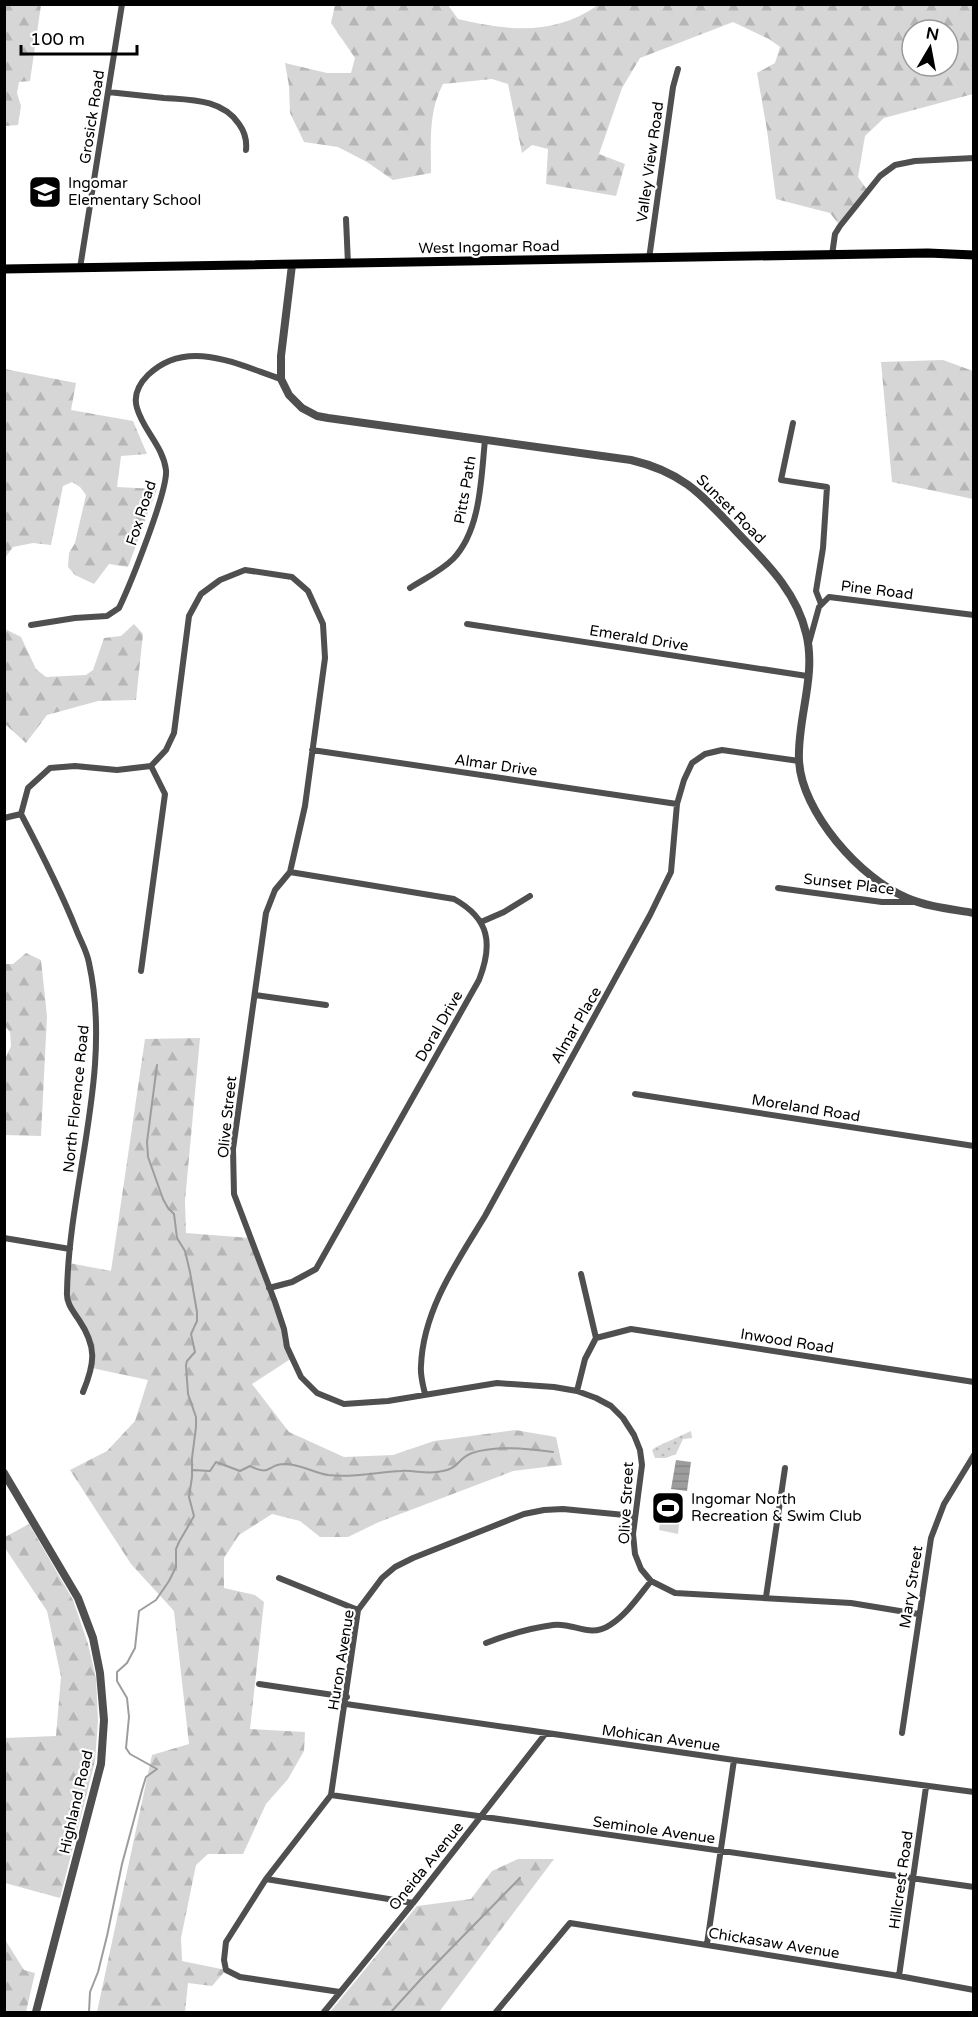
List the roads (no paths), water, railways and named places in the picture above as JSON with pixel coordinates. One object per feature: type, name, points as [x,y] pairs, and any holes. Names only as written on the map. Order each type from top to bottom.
[{"type":"main road","name":"West Ingomar Road","points":[[4,269],[938,253],[974,255]]},
{"type":"street","name":"Grosick Road","points":[[80,268],[122,4]]},
{"type":"street","name":"Valley View Road","points":[[649,259],[669,108],[678,69]]},
{"type":"street","points":[[108,92],[198,101],[222,108],[231,114],[240,125],[245,137],[246,150]]},
{"type":"street","points":[[832,255],[840,226],[886,169],[903,162],[974,158]]},
{"type":"street","points":[[346,219],[348,264]]},
{"type":"street","points":[[281,379],[281,356],[292,265]]},
{"type":"street","name":"Fox Road","points":[[31,626],[75,618],[107,616],[119,608],[122,602],[155,511],[166,471],[159,450],[137,407],[137,391],[147,376],[169,360],[185,356],[206,355],[281,379]]},
{"type":"street","name":"Sunset Road","points":[[281,379],[296,402],[317,416],[631,460],[651,465],[676,476],[707,501],[782,581],[800,616],[808,644],[799,761],[804,789],[819,818],[833,836],[875,879],[897,894],[918,902],[974,913]]},
{"type":"street","points":[[793,423],[781,480],[827,487],[823,548],[816,591],[821,604]]},
{"type":"street","name":"Pitts Path","points":[[410,588],[446,566],[465,544],[475,514],[485,440]]},
{"type":"street","name":"Olive Street","points":[[151,766],[166,750],[174,733],[189,616],[201,594],[220,580],[245,570],[292,577],[308,591],[323,624],[325,658],[305,806],[290,872],[275,891],[266,913],[233,1149],[234,1194],[284,1329],[287,1347],[301,1377],[317,1393],[344,1404],[388,1401],[497,1383],[576,1391],[596,1398],[611,1407],[623,1418],[634,1435],[642,1465],[633,1534],[635,1554],[641,1569],[651,1581]]},
{"type":"street","name":"Pine Road","points":[[808,644],[821,604],[829,597],[974,615]]},
{"type":"street","name":"Emerald Drive","points":[[467,624],[807,676]]},
{"type":"street","name":"Almar Drive","points":[[312,750],[677,804]]},
{"type":"street","name":"Almar Place","points":[[425,1394],[420,1366],[429,1318],[457,1262],[485,1216],[651,915],[671,872],[677,804],[692,763],[705,754],[722,750],[799,761]]},
{"type":"street","points":[[4,818],[21,814],[28,788],[50,768],[75,766],[117,770],[151,766],[165,794],[141,972]]},
{"type":"street","name":"North Florence Road","points":[[21,814],[64,900],[89,961],[97,1024],[90,1107],[66,1294],[68,1304],[85,1329],[93,1351],[92,1368],[83,1392]]},
{"type":"street","points":[[290,872],[454,899],[470,908],[481,922],[504,912],[530,896]]},
{"type":"street","name":"Sunset Place","points":[[778,888],[882,902],[918,902]]},
{"type":"street","name":"Doral Drive","points":[[269,1288],[292,1282],[316,1269],[479,980],[486,963],[488,949],[481,922]]},
{"type":"street","points":[[255,995],[326,1005]]},
{"type":"street","name":"Moreland Road","points":[[634,1094],[974,1146]]},
{"type":"street","points":[[4,1239],[70,1249]]},
{"type":"street","points":[[576,1391],[585,1359],[597,1338],[581,1274]]},
{"type":"street","name":"Inwood Road","points":[[597,1338],[631,1329],[974,1382]]},
{"type":"street","name":"Mary Street","points":[[902,1733],[931,1538],[944,1504],[974,1455]]},
{"type":"street","points":[[766,1597],[785,1468]]},
{"type":"street","name":"Highland Road","points":[[4,1473],[78,1598],[93,1638],[99,1664],[104,1720],[101,1764],[36,2013]]},
{"type":"street","name":"Huron Avenue","points":[[340,1992],[240,1977],[226,1970],[224,1960],[225,1942],[266,1879],[332,1795],[358,1610],[382,1578],[395,1567],[439,1546],[524,1514],[544,1509],[563,1509],[635,1516]]},
{"type":"street","points":[[279,1578],[358,1610]]},
{"type":"street","points":[[486,1643],[508,1634],[555,1624],[593,1631],[610,1625],[628,1609],[651,1581],[675,1593],[851,1603],[918,1614]]},
{"type":"street","name":"Mohican Avenue","points":[[259,1684],[346,1701],[546,1733],[974,1792]]},
{"type":"street","name":"Oneida Avenue","points":[[324,2013],[546,1733]]},
{"type":"street","points":[[707,1944],[734,1760]]},
{"type":"street","name":"Hillcrest Road","points":[[899,1976],[926,1787]]},
{"type":"street","name":"Seminole Avenue","points":[[332,1795],[974,1887]]},
{"type":"street","points":[[266,1879],[412,1903]]},
{"type":"street","name":"Chickasaw Avenue","points":[[496,2013],[570,1923],[974,1990]]},
{"type":"waterway","points":[[89,2012],[90,1992],[98,1972],[122,1864],[142,1790],[146,1777],[157,1769],[130,1754],[126,1748],[129,1717],[127,1698],[117,1681],[117,1672],[127,1663],[135,1648],[139,1611],[156,1600],[169,1581],[176,1567],[176,1549],[194,1516],[189,1497],[196,1417],[188,1394],[186,1365],[195,1352],[191,1334],[197,1321],[197,1312],[185,1251],[177,1238],[174,1214],[163,1199],[148,1157],[147,1142],[157,1065]]},
{"type":"waterway","points":[[193,1470],[210,1471],[216,1462],[240,1471],[250,1466],[266,1470],[289,1464],[337,1476],[406,1471],[432,1472],[450,1469],[467,1455],[492,1449],[512,1448],[553,1452]]},
{"type":"waterway","points":[[391,2012],[520,1878]]},
{"type":"place","name":"Ingomar Elementary School","points":[[45,192]]},
{"type":"place","name":"Ingomar North Recreation & Swim Club","points":[[668,1508]]}]
